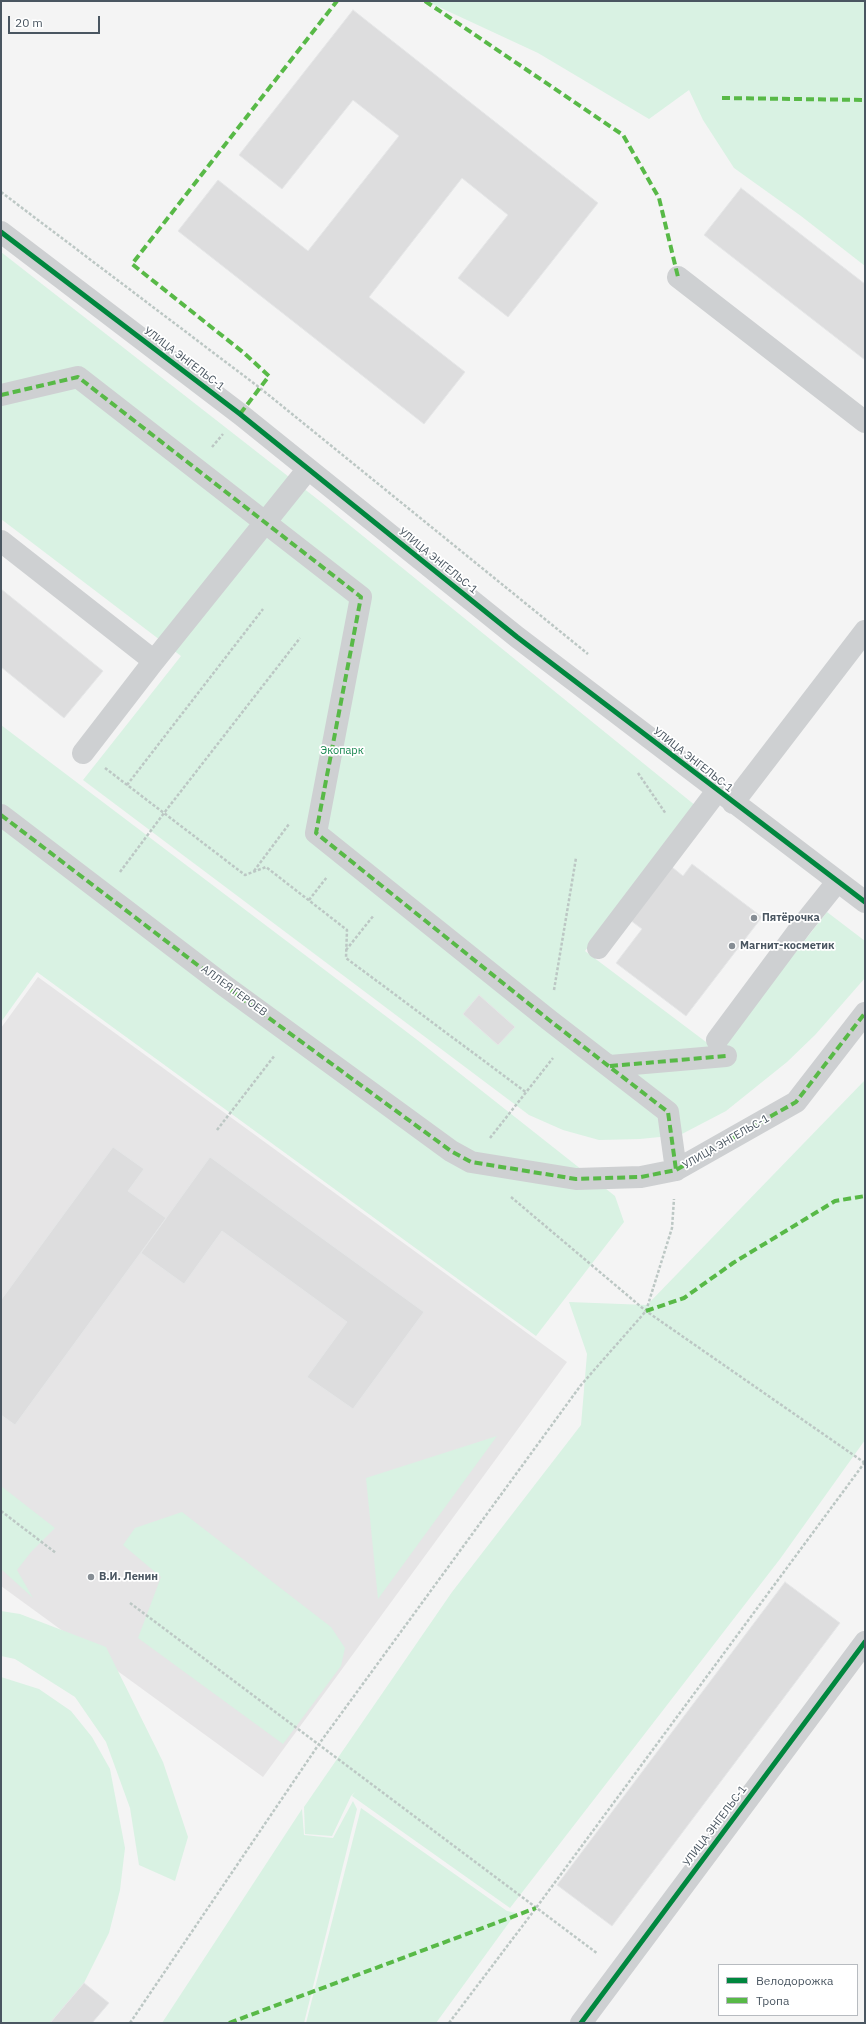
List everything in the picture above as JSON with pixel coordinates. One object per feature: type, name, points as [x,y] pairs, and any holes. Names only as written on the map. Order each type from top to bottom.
[{"type":"street","name":"УЛИЦА ЭНГЕЛЬС-1","points":[[1,232],[240,414],[516,637],[865,902]]},
{"type":"street","points":[[678,277],[865,422]]},
{"type":"street","points":[[1,395],[78,377],[267,522],[361,597],[316,833],[549,1020],[668,1112],[676,1170]]},
{"type":"street","points":[[83,752],[308,469]]},
{"type":"street","points":[[1,541],[154,661]]},
{"type":"street","points":[[598,948],[865,631]]},
{"type":"street","name":"АЛЛЕЯ ГЕРОЕВ","points":[[1,815],[291,1034],[451,1151],[470,1162]]},
{"type":"street","points":[[610,1066],[721,1048],[801,927],[838,882]]},
{"type":"street","name":"УЛИЦА ЭНГЕЛЬС-1","points":[[470,1162],[576,1179],[641,1177],[676,1170],[796,1102],[865,1014]]},
{"type":"street","name":"УЛИЦА ЭНГЕЛЬС-1","points":[[581,2023],[865,1642]]},
{"type":"path","points":[[1,192],[260,388],[593,658]]},
{"type":"path","points":[[196,467],[240,414]]},
{"type":"path","points":[[127,785],[263,609]]},
{"type":"path","points":[[104,893],[164,812],[300,638]]},
{"type":"path","points":[[83,752],[245,875],[266,867],[347,930],[346,958],[527,1092]]},
{"type":"path","points":[[638,773],[666,815]]},
{"type":"path","points":[[549,1020],[576,858]]},
{"type":"path","points":[[346,951],[391,893]]},
{"type":"path","points":[[216,1130],[291,1034]]},
{"type":"path","points":[[470,1162],[570,1036]]},
{"type":"path","points":[[130,2023],[318,1744],[581,1385],[646,1311],[672,1228],[676,1170]]},
{"type":"path","points":[[449,2023],[536,1908],[865,1463],[646,1311],[507,1193]]},
{"type":"path","points":[[1,1511],[56,1552]]},
{"type":"path","points":[[130,1603],[620,1970]]},
{"type":"shaded area","points":[[38,977],[567,1362],[263,1777],[1,1586],[1,1028]]},
{"type":"green space","points":[[426,1],[865,1],[865,266],[801,216],[734,168],[703,120],[689,90],[649,119],[538,53]]},
{"type":"green space","name":"Экопарк","points":[[1,252],[321,502],[696,806],[585,951],[718,1051],[827,912],[865,941],[865,978],[815,1035],[787,1062],[726,1111],[680,1135],[640,1139],[599,1140],[563,1130],[529,1115],[83,780],[181,656],[1,519]]},
{"type":"green space","points":[[1,725],[420,1042],[615,1196],[624,1222],[536,1336],[37,972],[1,1022]]},
{"type":"green space","points":[[865,1080],[865,1440],[780,1559],[510,1908],[352,1796],[355,1792],[351,1796],[332,1836],[305,1834],[304,1807],[452,1592],[581,1425],[587,1354],[569,1302],[647,1305]]},
{"type":"green space","points":[[497,1436],[378,1599],[366,1478]]},
{"type":"green space","points":[[1,1486],[55,1528],[31,1552],[17,1570],[33,1598],[1,1569]]},
{"type":"green space","points":[[182,1512],[331,1627],[345,1648],[341,1666],[283,1744],[138,1638],[161,1577],[123,1545],[135,1528]]},
{"type":"green space","points":[[1,1611],[20,1614],[106,1647],[163,1762],[188,1837],[175,1881],[139,1865],[130,1808],[106,1742],[75,1697],[15,1659],[1,1656]]},
{"type":"green space","points":[[1,1677],[39,1689],[71,1711],[92,1737],[110,1769],[125,1848],[120,1890],[109,1933],[84,1983],[50,2023],[1,2023]]},
{"type":"green space","points":[[353,1801],[357,1809],[304,2023],[162,2023],[302,1809],[304,1835],[333,1838]]},
{"type":"green space","points":[[361,1808],[507,1911],[516,1913],[436,2023],[306,2023]]},
{"type":"building","points":[[353,10],[598,203],[508,317],[458,278],[508,215],[462,178],[369,297],[465,372],[424,424],[178,231],[218,180],[308,251],[399,136],[353,100],[282,189],[239,155]]},
{"type":"building","points":[[741,188],[865,284],[865,360],[704,235]]},
{"type":"building","points":[[1,589],[103,671],[64,718],[1,667]]},
{"type":"building","points":[[667,863],[683,876],[692,864],[762,917],[686,1016],[616,963],[642,929],[626,917]]},
{"type":"building","points":[[479,995],[515,1027],[498,1045],[463,1014]]},
{"type":"building","points":[[113,1147],[144,1169],[128,1191],[166,1218],[15,1425],[1,1415],[1,1300]]},
{"type":"building","points":[[210,1157],[424,1312],[353,1409],[307,1377],[347,1322],[222,1231],[184,1284],[141,1253]]},
{"type":"building","points":[[785,1582],[840,1623],[612,1926],[557,1885]]},
{"type":"building","points":[[84,1983],[109,2003],[92,2023],[50,2023]]},
{"type":"marked path","points":[[240,414],[269,376],[244,353],[132,264],[337,1]]},
{"type":"marked path","points":[[425,1],[623,135],[659,198],[678,277]]},
{"type":"marked path","points":[[722,98],[865,100]]},
{"type":"marked path","points":[[1,395],[78,377],[361,597],[316,833],[549,1020],[668,1112],[676,1170]]},
{"type":"marked path","points":[[1,815],[225,986],[451,1151],[471,1162],[576,1179],[641,1177],[676,1170],[796,1102],[865,1013]]},
{"type":"marked path","points":[[610,1066],[726,1056]]},
{"type":"marked path","points":[[646,1311],[684,1298],[733,1263],[835,1201],[865,1196]]},
{"type":"marked path","points":[[229,2023],[536,1908]]},
{"type":"cycle path","points":[[1,232],[240,414],[517,637],[865,902]]},
{"type":"cycle path","points":[[581,2023],[865,1642]]},
{"type":"place","name":"Пятёрочка","points":[[754,918]]},
{"type":"place","name":"Магнит-косметик","points":[[732,946]]},
{"type":"place","name":"В.И. Ленин","points":[[91,1577]]}]
